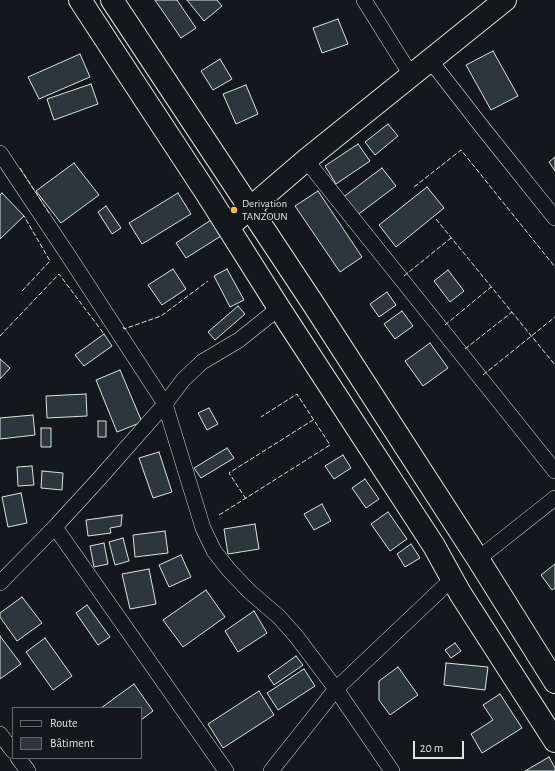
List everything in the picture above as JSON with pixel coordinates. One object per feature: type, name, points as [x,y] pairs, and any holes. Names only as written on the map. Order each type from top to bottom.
[{"type":"main road","points":[[80,0],[434,546],[460,593],[555,741]]},
{"type":"main road","points":[[112,0],[250,208],[478,559],[555,682]]},
{"type":"main road","points":[[228,227],[306,160],[505,0]]},
{"type":"street","points":[[364,0],[411,75]]},
{"type":"street","points":[[430,60],[555,218]]},
{"type":"street","points":[[0,154],[165,404],[203,528],[214,551],[229,570],[249,591],[279,617],[296,636],[336,689],[392,771]]},
{"type":"street","points":[[306,160],[555,471]]},
{"type":"street","points":[[0,583],[55,527],[165,404],[183,380],[202,362],[239,340],[279,308]]},
{"type":"street","points":[[478,559],[555,498]]},
{"type":"street","points":[[55,527],[226,771]]},
{"type":"street","points":[[271,771],[336,689],[452,579]]},
{"type":"street","points":[[0,734],[12,750]]},
{"type":"street","points":[[19,759],[28,771]]},
{"type":"building","points":[[155,0],[177,0],[196,28],[181,38]]},
{"type":"building","points":[[187,0],[217,0],[222,6],[204,21]]},
{"type":"building","points":[[338,19],[348,44],[322,53],[313,28]]},
{"type":"building","points":[[493,51],[518,96],[491,110],[466,65]]},
{"type":"building","points":[[80,54],[90,77],[39,99],[28,77]]},
{"type":"building","points":[[220,59],[232,79],[213,90],[201,71]]},
{"type":"building","points":[[91,84],[98,104],[54,120],[47,99]]},
{"type":"building","points":[[246,85],[258,114],[236,124],[223,94]]},
{"type":"building","points":[[388,124],[398,136],[375,155],[365,142]]},
{"type":"building","points":[[358,144],[370,161],[336,184],[325,166]]},
{"type":"building","points":[[555,157],[555,171],[549,162]]},
{"type":"building","points":[[74,163],[99,195],[61,223],[36,191]]},
{"type":"building","points":[[382,168],[396,186],[356,216],[342,198]]},
{"type":"building","points":[[427,187],[444,208],[396,247],[379,225]]},
{"type":"building","points":[[318,191],[362,257],[340,272],[295,206]]},
{"type":"building","points":[[2,193],[24,216],[0,239],[0,195]]},
{"type":"building","points":[[178,193],[191,214],[142,244],[129,223]]},
{"type":"building","points":[[106,206],[121,228],[112,234],[98,212]]},
{"type":"building","points":[[211,220],[221,236],[186,258],[176,243]]},
{"type":"building","points":[[173,269],[186,289],[162,305],[148,285]]},
{"type":"building","points":[[227,269],[244,300],[230,307],[214,276]]},
{"type":"building","points":[[448,270],[464,291],[450,302],[434,281]]},
{"type":"building","points":[[387,292],[396,305],[379,317],[370,304]]},
{"type":"building","points":[[238,306],[245,314],[215,340],[208,332]]},
{"type":"building","points":[[402,311],[413,326],[395,339],[384,324]]},
{"type":"building","points":[[104,334],[112,346],[84,366],[75,355]]},
{"type":"building","points":[[430,343],[448,368],[423,386],[405,361]]},
{"type":"building","points":[[0,359],[10,368],[0,379]]},
{"type":"building","points":[[120,370],[142,422],[117,432],[96,380]]},
{"type":"building","points":[[86,394],[87,416],[47,418],[46,396]]},
{"type":"building","points":[[209,408],[218,424],[207,430],[198,413]]},
{"type":"building","points":[[33,415],[35,435],[0,439],[0,418]]},
{"type":"building","points":[[98,421],[106,421],[106,437],[98,437]]},
{"type":"building","points":[[41,428],[51,428],[51,447],[41,447]]},
{"type":"building","points":[[227,448],[234,458],[201,478],[194,468]]},
{"type":"building","points":[[159,452],[172,492],[153,498],[139,458]]},
{"type":"building","points":[[343,455],[351,468],[334,479],[325,466]]},
{"type":"building","points":[[32,466],[34,485],[18,486],[17,467]]},
{"type":"building","points":[[42,471],[63,473],[62,490],[41,488]]},
{"type":"building","points":[[365,479],[379,499],[366,508],[352,488]]},
{"type":"building","points":[[21,493],[27,523],[8,527],[2,497]]},
{"type":"building","points":[[322,504],[331,521],[314,530],[304,514]]},
{"type":"building","points":[[388,512],[407,539],[390,551],[371,524]]},
{"type":"building","points":[[122,515],[121,526],[110,528],[111,533],[88,536],[86,520]]},
{"type":"building","points":[[255,524],[259,549],[228,554],[224,529]]},
{"type":"building","points":[[165,531],[168,553],[135,557],[133,535]]},
{"type":"building","points":[[123,538],[129,561],[115,565],[109,542]]},
{"type":"building","points":[[104,543],[108,564],[94,567],[90,546]]},
{"type":"building","points":[[411,544],[420,558],[405,567],[397,554]]},
{"type":"building","points":[[181,555],[191,577],[169,587],[159,565]]},
{"type":"building","points":[[555,564],[555,588],[552,590],[541,575]]},
{"type":"building","points":[[149,569],[156,604],[130,609],[122,574]]},
{"type":"building","points":[[206,590],[225,617],[183,647],[163,620]]},
{"type":"building","points":[[22,597],[42,623],[17,641],[0,617],[0,613]]},
{"type":"building","points":[[87,605],[110,637],[98,645],[76,613]]},
{"type":"building","points":[[254,611],[267,633],[238,652],[225,631]]},
{"type":"building","points":[[0,636],[21,664],[0,679]]},
{"type":"building","points":[[45,638],[72,676],[53,690],[26,652]]},
{"type":"building","points":[[455,643],[461,651],[451,658],[445,650]]},
{"type":"building","points":[[296,656],[303,665],[274,685],[268,676]]},
{"type":"building","points":[[446,663],[488,667],[485,690],[444,685]]},
{"type":"building","points":[[398,667],[418,695],[390,715],[379,700],[379,681]]},
{"type":"building","points":[[304,669],[315,686],[278,710],[267,693]]},
{"type":"building","points":[[134,684],[153,711],[142,719],[142,707],[102,707]]},
{"type":"building","points":[[259,691],[274,715],[223,748],[208,724]]},
{"type":"building","points":[[500,694],[522,728],[482,753],[471,734],[493,720],[483,705]]},
{"type":"building","points":[[549,757],[555,771],[525,771]]},
{"type":"fence","points":[[414,187],[461,150],[555,267]]},
{"type":"fence","points":[[20,168],[49,213]]},
{"type":"fence","points":[[22,291],[50,261],[24,216]]},
{"type":"fence","points":[[436,219],[555,365]]},
{"type":"fence","points":[[404,276],[451,238]]},
{"type":"fence","points":[[0,336],[59,274],[104,334]]},
{"type":"fence","points":[[123,327],[124,329],[161,316],[208,281]]},
{"type":"fence","points":[[445,325],[491,287]]},
{"type":"fence","points":[[465,349],[512,312]]},
{"type":"fence","points":[[483,375],[555,317]]},
{"type":"fence","points":[[219,515],[330,445],[297,394],[261,417]]},
{"type":"fence","points":[[246,499],[229,473],[313,420]]},
{"type":"place","name":"Derivation TANZOUN","points":[[234,210]]}]
